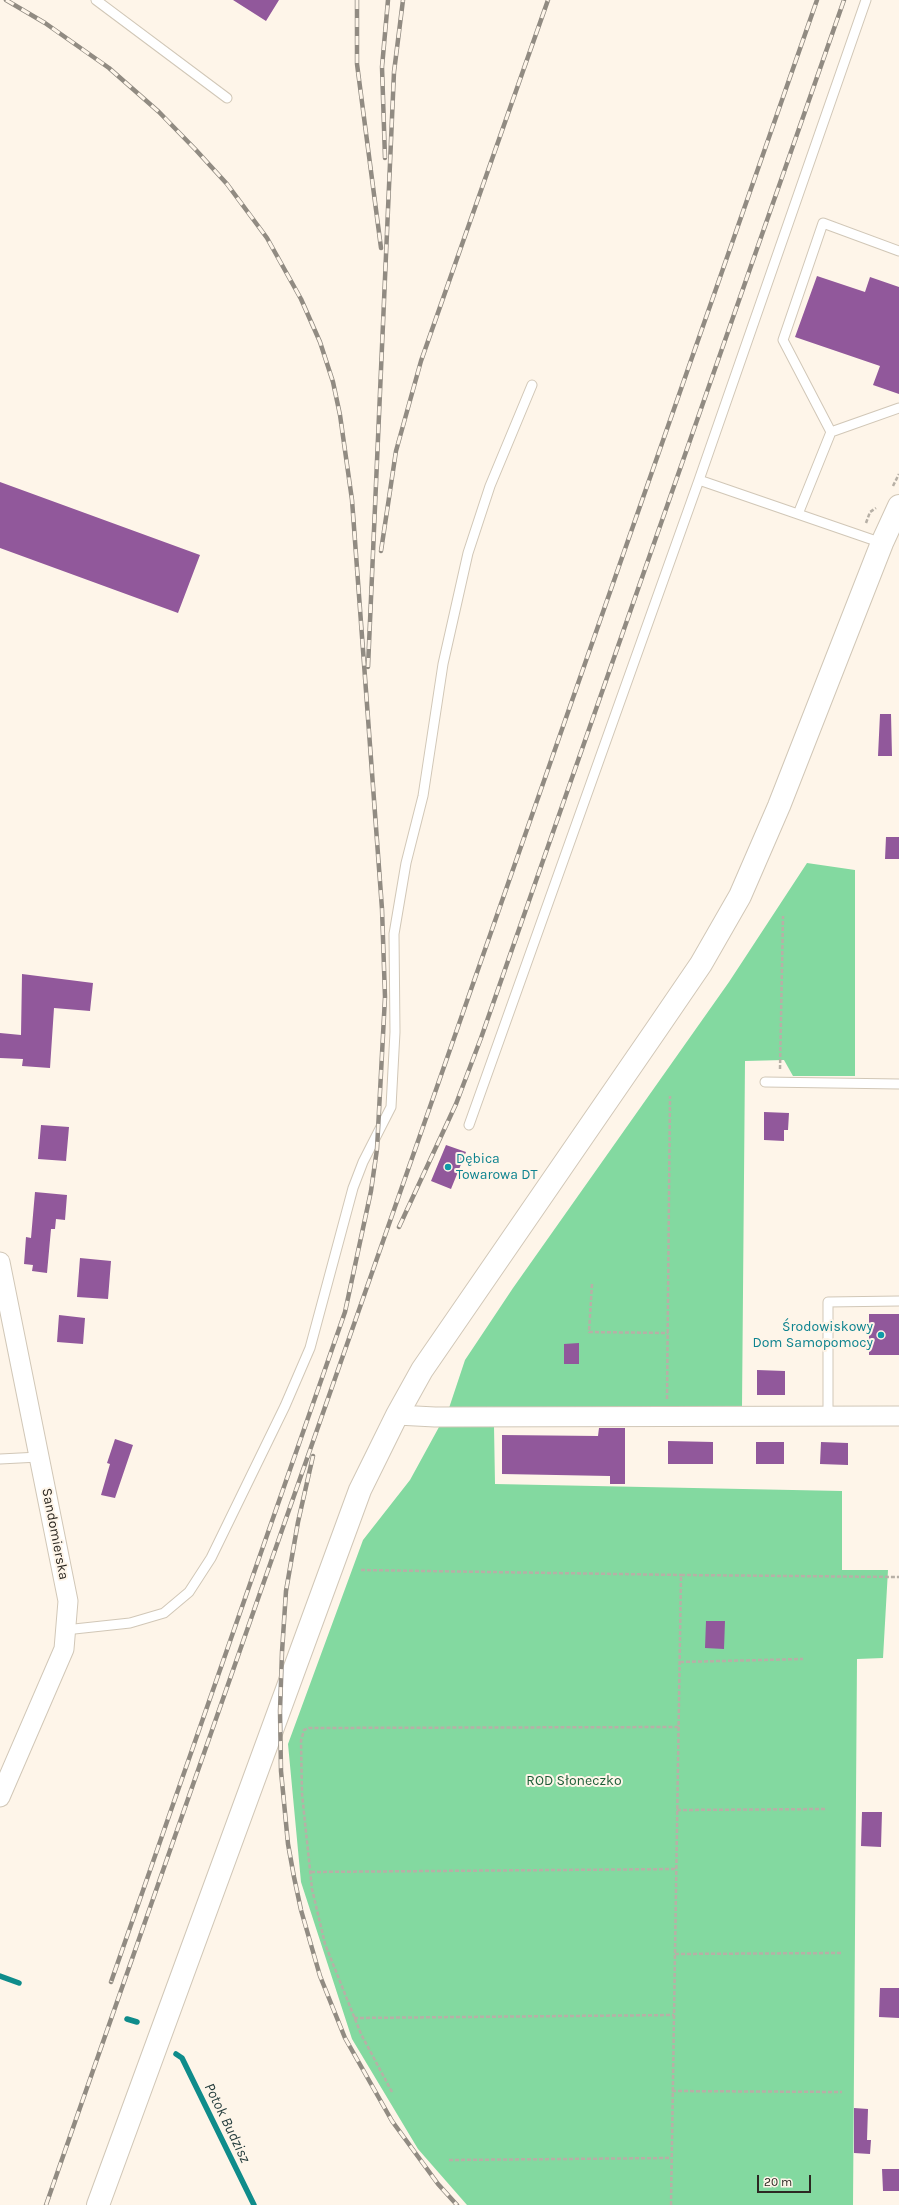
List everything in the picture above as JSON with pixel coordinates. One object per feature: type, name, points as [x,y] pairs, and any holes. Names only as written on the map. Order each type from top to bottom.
[{"type":"street","points":[[98,2205],[360,1490],[396,1415],[422,1370],[696,970],[740,896],[779,806],[889,539],[899,506]]},
{"type":"street","name":"Sandomierska","points":[[0,1262],[68,1601],[64,1649],[0,1797]]},
{"type":"street","points":[[396,1415],[435,1417],[899,1416]]},
{"type":"lane","points":[[96,0],[227,98]]},
{"type":"lane","points":[[469,1125],[699,480],[866,0]]},
{"type":"lane","points":[[831,432],[783,340],[823,223],[899,251]]},
{"type":"lane","points":[[66,1630],[130,1623],[164,1613],[189,1592],[212,1558],[285,1406],[310,1348],[353,1188],[363,1162],[391,1107],[396,1032],[394,934],[406,863],[423,796],[443,664],[468,553],[490,486],[532,385]]},
{"type":"lane","points":[[798,514],[831,432],[899,408]]},
{"type":"lane","points":[[699,480],[798,514],[889,539]]},
{"type":"lane","points":[[765,1082],[899,1084]]},
{"type":"lane","points":[[828,1416],[828,1302],[899,1301]]},
{"type":"lane","points":[[0,1459],[39,1457]]},
{"type":"path","points":[[779,1082],[783,916]]},
{"type":"path","points":[[667,1416],[670,1096]]},
{"type":"path","points":[[592,1284],[589,1332],[668,1333]]},
{"type":"path","points":[[361,1570],[681,1576],[899,1577]]},
{"type":"path","points":[[671,2205],[681,1576]]},
{"type":"path","points":[[680,1662],[803,1659]]},
{"type":"path","points":[[392,2092],[372,2057],[354,2018],[325,1944],[312,1889],[302,1794],[300,1741],[304,1730],[309,1728],[679,1727]]},
{"type":"path","points":[[677,1810],[825,1808]]},
{"type":"path","points":[[311,1872],[676,1869]]},
{"type":"path","points":[[675,1954],[843,1953]]},
{"type":"path","points":[[354,2018],[674,2015]]},
{"type":"path","points":[[672,2092],[842,2092]]},
{"type":"path","points":[[449,2160],[671,2158]]},
{"type":"green space","points":[[807,863],[855,870],[855,1076],[793,1076],[784,1060],[745,1061],[742,1407],[449,1408],[465,1360],[513,1288],[729,982]]},
{"type":"green space","name":"ROD Słoneczko","points":[[494,1426],[495,1484],[842,1491],[842,1570],[888,1570],[883,1658],[857,1659],[853,2205],[467,2205],[418,2149],[352,2039],[301,1882],[288,1744],[363,1540],[410,1480],[439,1427]]},
{"type":"building","points":[[233,0],[279,0],[266,21]]},
{"type":"building","points":[[817,276],[865,292],[870,277],[899,287],[899,394],[873,385],[880,366],[795,337]]},
{"type":"building","points":[[0,482],[200,555],[178,613],[0,548]]},
{"type":"building","points":[[880,714],[891,714],[892,756],[878,756]]},
{"type":"building","points":[[886,837],[899,837],[899,859],[885,859]]},
{"type":"building","points":[[22,974],[93,983],[90,1011],[54,1008],[50,1068],[22,1066],[23,1059],[0,1058],[0,1033],[21,1035]]},
{"type":"building","points":[[764,1112],[789,1113],[788,1130],[784,1130],[784,1141],[764,1140]]},
{"type":"building","points":[[41,1125],[69,1127],[66,1161],[38,1159]]},
{"type":"building","name":"Dębica Towarowa DT","points":[[446,1145],[466,1152],[451,1189],[431,1181]]},
{"type":"building","points":[[35,1192],[67,1195],[65,1220],[56,1219],[55,1229],[51,1229],[47,1273],[32,1271],[33,1265],[24,1264],[26,1237],[31,1238]]},
{"type":"building","points":[[80,1258],[111,1261],[108,1299],[77,1297]]},
{"type":"building","name":"Środowiskowy Dom Samopomocy","points":[[869,1314],[899,1314],[899,1355],[869,1355]]},
{"type":"building","points":[[59,1315],[85,1318],[83,1344],[57,1342]]},
{"type":"building","points":[[579,1343],[579,1364],[564,1364],[564,1344]]},
{"type":"building","points":[[757,1370],[785,1371],[785,1395],[757,1395]]},
{"type":"building","points":[[599,1428],[625,1428],[625,1484],[610,1484],[610,1476],[502,1474],[502,1435],[598,1436]]},
{"type":"building","points":[[115,1439],[133,1445],[115,1498],[101,1495],[110,1464],[107,1463]]},
{"type":"building","points":[[668,1441],[713,1442],[713,1464],[668,1464]]},
{"type":"building","points":[[756,1442],[784,1442],[784,1464],[756,1464]]},
{"type":"building","points":[[821,1442],[848,1443],[848,1465],[820,1464]]},
{"type":"building","points":[[706,1621],[725,1621],[724,1649],[705,1648]]},
{"type":"building","points":[[862,1812],[882,1812],[881,1847],[861,1846]]},
{"type":"building","points":[[880,1988],[899,1988],[899,2018],[879,2017]]},
{"type":"building","points":[[854,2108],[868,2109],[867,2140],[871,2140],[870,2154],[854,2153]]},
{"type":"building","points":[[882,2169],[899,2169],[899,2191],[883,2191]]},
{"type":"waterway","name":"Potok Budzisz","points":[[0,1976],[19,1983]]},
{"type":"waterway","name":"Potok Budzisz","points":[[127,2019],[137,2022]]},
{"type":"waterway","name":"Potok Budzisz","points":[[176,2054],[182,2058],[254,2205]]},
{"type":"railway","points":[[6,0],[45,23],[109,68],[159,112],[195,149],[227,184],[267,238],[301,299],[320,342],[333,382],[340,415],[352,500],[382,909],[385,997],[377,1149],[371,1191],[345,1312],[111,1982]]},
{"type":"railway","points":[[357,0],[357,64],[381,248]]},
{"type":"railway","points":[[385,158],[382,67],[388,0]]},
{"type":"railway","points":[[368,667],[394,72],[403,0]]},
{"type":"railway","points":[[381,551],[396,451],[421,361],[548,0]]},
{"type":"railway","points":[[46,2205],[817,0]]},
{"type":"railway","points":[[399,1227],[456,1104],[481,1038],[844,0]]},
{"type":"railway","points":[[313,1456],[298,1522],[286,1591],[282,1652],[280,1711],[281,1771],[288,1844],[294,1877],[301,1910],[320,1976],[345,2038],[392,2121],[438,2184],[457,2205]]},
{"type":"place","name":"Dębica Towarowa DT","points":[[448,1167]]},
{"type":"place","name":"Środowiskowy Dom Samopomocy","points":[[881,1335]]}]
